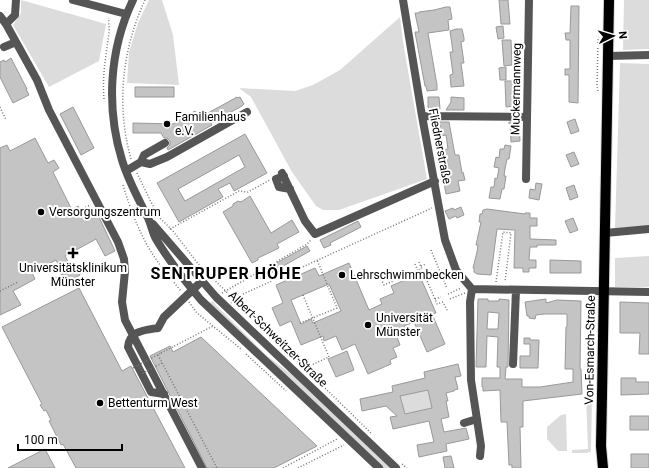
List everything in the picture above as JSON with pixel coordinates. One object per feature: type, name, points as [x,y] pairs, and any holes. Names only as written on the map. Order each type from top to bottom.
[{"type":"main road","name":"Von-Esmarch-Straße","points":[[603,468],[602,431],[609,0]]},
{"type":"street","points":[[6,24],[15,15],[16,0]]},
{"type":"street","points":[[73,0],[99,3],[126,14]]},
{"type":"street","name":"Albert-Schweitzer-Straße","points":[[133,0],[126,14],[117,45],[112,82],[116,129],[126,171],[150,221],[155,237],[192,290],[206,305],[379,468]]},
{"type":"street","name":"Fliednerstraße","points":[[403,0],[422,116],[445,240],[456,270],[472,289]]},
{"type":"street","name":"Muckermannweg","points":[[526,179],[529,0]]},
{"type":"street","points":[[0,16],[37,80],[50,110],[118,242],[124,259],[125,271],[122,302],[125,320],[202,468]]},
{"type":"street","points":[[4,48],[16,42]]},
{"type":"street","points":[[608,56],[649,55]]},
{"type":"street","points":[[138,164],[150,164],[166,157],[247,112]]},
{"type":"street","points":[[422,116],[527,117]]},
{"type":"street","points":[[126,171],[138,164],[144,155],[165,143]]},
{"type":"street","points":[[283,174],[305,221],[315,234],[434,181]]},
{"type":"street","name":"Albert-Schweitzer-Straße","points":[[150,221],[216,297],[297,374],[399,466]]},
{"type":"street","points":[[605,233],[649,229]]},
{"type":"street","points":[[164,394],[151,392],[128,347],[128,340],[132,335],[144,330],[158,328],[164,317],[202,281]]},
{"type":"street","points":[[480,456],[481,446],[470,380],[470,302],[472,289],[649,292]]},
{"type":"street","points":[[514,364],[516,290]]},
{"type":"street","points":[[464,423],[476,420]]},
{"type":"path","points":[[145,0],[130,38],[126,56],[123,92],[126,130],[130,152],[138,164],[150,202],[160,218],[199,264],[372,434]]},
{"type":"path","points":[[0,107],[6,120]]},
{"type":"path","points":[[162,234],[239,191],[248,192],[283,174]]},
{"type":"path","points":[[80,210],[98,202]]},
{"type":"path","points":[[235,300],[241,295],[439,204]]},
{"type":"path","points":[[495,290],[503,232],[511,233],[504,290]]},
{"type":"path","points":[[225,290],[308,244],[315,234]]},
{"type":"path","points":[[431,250],[447,288]]},
{"type":"path","points":[[300,323],[337,308],[318,260]]},
{"type":"path","points":[[419,262],[437,304],[444,303],[448,312]]},
{"type":"path","points":[[415,264],[418,271]]},
{"type":"path","points":[[421,266],[426,264]]},
{"type":"path","points":[[381,279],[384,285],[422,269]]},
{"type":"path","points":[[0,291],[18,282]]},
{"type":"path","points":[[448,294],[462,287],[466,292],[450,299]]},
{"type":"path","points":[[297,374],[304,368],[329,357],[304,295]]},
{"type":"path","points":[[435,299],[441,297]]},
{"type":"path","points":[[133,368],[213,326]]},
{"type":"path","points":[[158,354],[216,468]]},
{"type":"path","points":[[138,365],[143,373],[162,363]]},
{"type":"path","points":[[283,468],[337,439]]},
{"type":"path","points":[[298,468],[344,445]]},
{"type":"path","points":[[399,466],[407,468]]},
{"type":"shaded area","points":[[21,0],[106,24],[99,61],[49,87],[13,25],[21,13]]},
{"type":"shaded area","points":[[149,0],[162,0],[173,35],[179,85],[127,83],[129,52],[138,23]]},
{"type":"shaded area","points":[[624,0],[649,0],[649,49],[623,50]]},
{"type":"shaded area","points":[[400,17],[427,179],[339,210],[323,210],[316,206],[292,172],[251,97],[239,88],[295,91],[313,85],[340,70]]},
{"type":"shaded area","points":[[620,63],[649,64],[649,226],[615,228]]},
{"type":"shaded area","points":[[649,256],[649,287],[615,287],[615,258]]},
{"type":"shaded area","points":[[212,301],[267,356],[290,373],[391,468],[383,468],[210,303]]},
{"type":"shaded area","points":[[428,390],[432,408],[405,414],[400,396]]},
{"type":"shaded area","points":[[586,397],[592,397],[591,452],[572,453],[572,450],[588,449]]},
{"type":"shaded area","points":[[566,414],[567,451],[558,451],[547,439],[547,427],[561,415]]},
{"type":"building","points":[[499,0],[508,0],[510,24],[501,24]]},
{"type":"building","points":[[571,6],[579,6],[578,103],[569,102],[569,75],[565,75],[565,69],[570,69],[570,40],[566,40],[565,33],[570,33]]},
{"type":"building","points":[[450,7],[452,19],[448,20],[449,30],[428,33],[437,90],[427,91],[415,32],[419,32],[415,13]]},
{"type":"building","points":[[503,26],[504,38],[498,39],[496,27]]},
{"type":"building","points":[[462,29],[464,38],[464,41],[461,42],[464,63],[461,63],[464,86],[451,87],[450,75],[453,74],[450,52],[453,52],[450,31]]},
{"type":"building","points":[[502,40],[511,40],[512,65],[504,66]]},
{"type":"building","points":[[11,58],[29,95],[13,103],[0,77],[0,62],[4,60],[5,62]]},
{"type":"building","points":[[506,67],[506,80],[500,80],[499,68]]},
{"type":"building","points":[[505,81],[513,81],[515,106],[506,107]]},
{"type":"building","points":[[135,87],[174,87],[174,97],[135,97]]},
{"type":"building","name":"Familienhaus e.V.","points":[[237,97],[240,97],[244,104],[242,106],[211,123],[212,125],[168,150],[167,148],[170,145],[170,141],[167,138],[164,138],[161,133],[133,133],[133,123],[173,124],[195,111],[199,118]]},
{"type":"building","points":[[428,97],[439,97],[440,109],[430,110],[428,107]]},
{"type":"building","points":[[451,97],[464,98],[464,110],[446,110],[451,102]]},
{"type":"building","points":[[73,107],[94,148],[81,155],[60,114]]},
{"type":"building","points":[[575,119],[579,131],[571,134],[567,122]]},
{"type":"building","points":[[439,122],[449,122],[455,155],[459,155],[462,173],[463,172],[465,180],[458,181],[460,191],[446,194],[444,183],[451,182],[446,155],[443,156],[442,150],[448,149],[446,135],[437,137],[436,130],[441,129]]},
{"type":"building","points":[[509,122],[519,123],[520,141],[511,142]]},
{"type":"building","points":[[245,134],[267,173],[234,191],[230,183],[218,189],[223,197],[179,222],[157,183]],"holes":[[[239,155],[245,167],[185,201],[178,189]]]},
{"type":"building","name":"Versorgungszentrum","points":[[35,138],[48,163],[54,160],[59,168],[53,172],[72,210],[78,206],[86,221],[98,215],[115,251],[105,256],[96,239],[65,256],[72,269],[76,267],[80,275],[55,288],[51,280],[63,274],[56,260],[32,273],[35,279],[13,291],[21,305],[0,315],[0,148],[7,145],[10,151]]},
{"type":"building","points":[[505,145],[511,146],[509,159],[507,159],[505,169],[504,176],[506,176],[504,189],[502,189],[500,199],[489,198],[491,187],[494,187],[495,178],[497,179],[499,168],[494,167],[496,157],[499,158],[500,149],[504,149]]},
{"type":"building","points":[[574,152],[579,164],[571,167],[566,155]]},
{"type":"building","points":[[536,183],[542,184],[539,200],[529,198],[530,189],[535,190]]},
{"type":"building","points":[[574,185],[578,197],[570,200],[566,188]]},
{"type":"building","points":[[250,196],[271,233],[292,220],[299,232],[277,244],[279,248],[258,258],[258,260],[252,263],[223,212],[238,201],[241,202]]},
{"type":"building","points":[[461,207],[464,215],[449,219],[445,211],[453,208],[454,210]]},
{"type":"building","points":[[487,209],[525,214],[530,213],[530,218],[537,218],[537,226],[530,226],[530,239],[556,240],[556,245],[537,245],[537,247],[530,247],[529,260],[536,260],[536,268],[529,268],[529,272],[523,272],[523,268],[514,268],[515,230],[497,229],[491,275],[477,274],[474,272],[473,268],[481,222],[479,222],[480,214],[482,214],[483,210]]},
{"type":"building","points":[[573,218],[578,230],[570,233],[565,221]]},
{"type":"building","points":[[358,221],[361,227],[330,243],[331,245],[324,248],[320,240]]},
{"type":"building","points":[[307,246],[310,251],[260,279],[257,274]]},
{"type":"building","points":[[550,260],[581,261],[581,273],[550,273]]},
{"type":"building","points":[[349,263],[369,310],[382,304],[380,299],[394,293],[391,286],[419,274],[436,313],[432,314],[445,344],[427,352],[414,322],[404,326],[407,333],[397,337],[400,345],[393,348],[397,357],[390,360],[391,364],[368,374],[355,344],[342,350],[336,336],[324,341],[323,336],[301,345],[291,321],[280,326],[272,308],[283,303],[276,285],[315,268],[319,276]],"holes":[[[329,284],[341,311],[313,323],[311,319],[301,324],[291,300]]]},
{"type":"building","points":[[79,288],[122,371],[131,366],[185,468],[76,468],[63,444],[61,445],[49,421],[51,420],[46,410],[44,411],[40,405],[42,404],[2,327]]},
{"type":"building","points":[[478,299],[488,299],[488,301],[499,301],[499,299],[509,300],[508,367],[506,367],[505,379],[522,379],[522,387],[540,387],[573,382],[573,369],[565,369],[567,314],[545,314],[536,315],[535,319],[529,318],[529,316],[527,316],[525,302],[546,299],[546,303],[557,300],[581,301],[580,369],[582,394],[523,401],[523,427],[520,427],[521,468],[512,468],[512,465],[509,465],[507,422],[501,422],[500,390],[483,391],[482,387],[482,378],[500,378],[500,367],[497,367],[498,337],[487,336],[486,367],[476,367]],"holes":[[[488,312],[499,313],[498,329],[487,329]]]},
{"type":"building","points":[[620,302],[649,303],[649,354],[639,354],[640,333],[620,333]]},
{"type":"building","points":[[201,337],[317,446],[274,468],[207,468],[150,356],[170,346],[173,352]]},
{"type":"building","points":[[524,338],[539,340],[538,368],[520,368],[520,356],[530,356],[530,344],[524,344]]},
{"type":"building","points":[[347,351],[354,370],[336,377],[328,359]]},
{"type":"building","points":[[458,364],[461,376],[455,377],[458,389],[446,393],[449,417],[441,419],[444,432],[466,428],[469,439],[446,444],[447,451],[419,457],[417,445],[434,442],[429,421],[393,429],[390,417],[397,416],[386,406],[362,411],[360,399],[393,392],[392,386],[425,378],[424,372]],"holes":[[[428,390],[432,408],[405,414],[400,396]]]},
{"type":"building","points":[[621,378],[636,378],[636,382],[649,382],[649,394],[621,395]]},
{"type":"building","points":[[630,416],[649,416],[649,430],[630,430]]},
{"type":"building","points":[[45,449],[55,468],[8,468]]},
{"type":"building","points":[[631,454],[649,454],[649,468],[631,468]]},
{"type":"building","points":[[451,456],[454,468],[445,468],[443,457]]},
{"type":"place","name":"Familienhaus e.V.","points":[[167,124]]},
{"type":"place","name":"Versorgungszentrum","points":[[41,212]]},
{"type":"place","name":"Universitätsklinikum Münster","points":[[73,253]]},
{"type":"place","name":"Lehrschwimmbecken","points":[[342,275]]},
{"type":"place","name":"Universität Münster","points":[[368,325]]},
{"type":"place","name":"Bettenturm West","points":[[100,403]]},
{"type":"district","name":"SENTRUPER HÖHE","points":[[226,273]]}]
